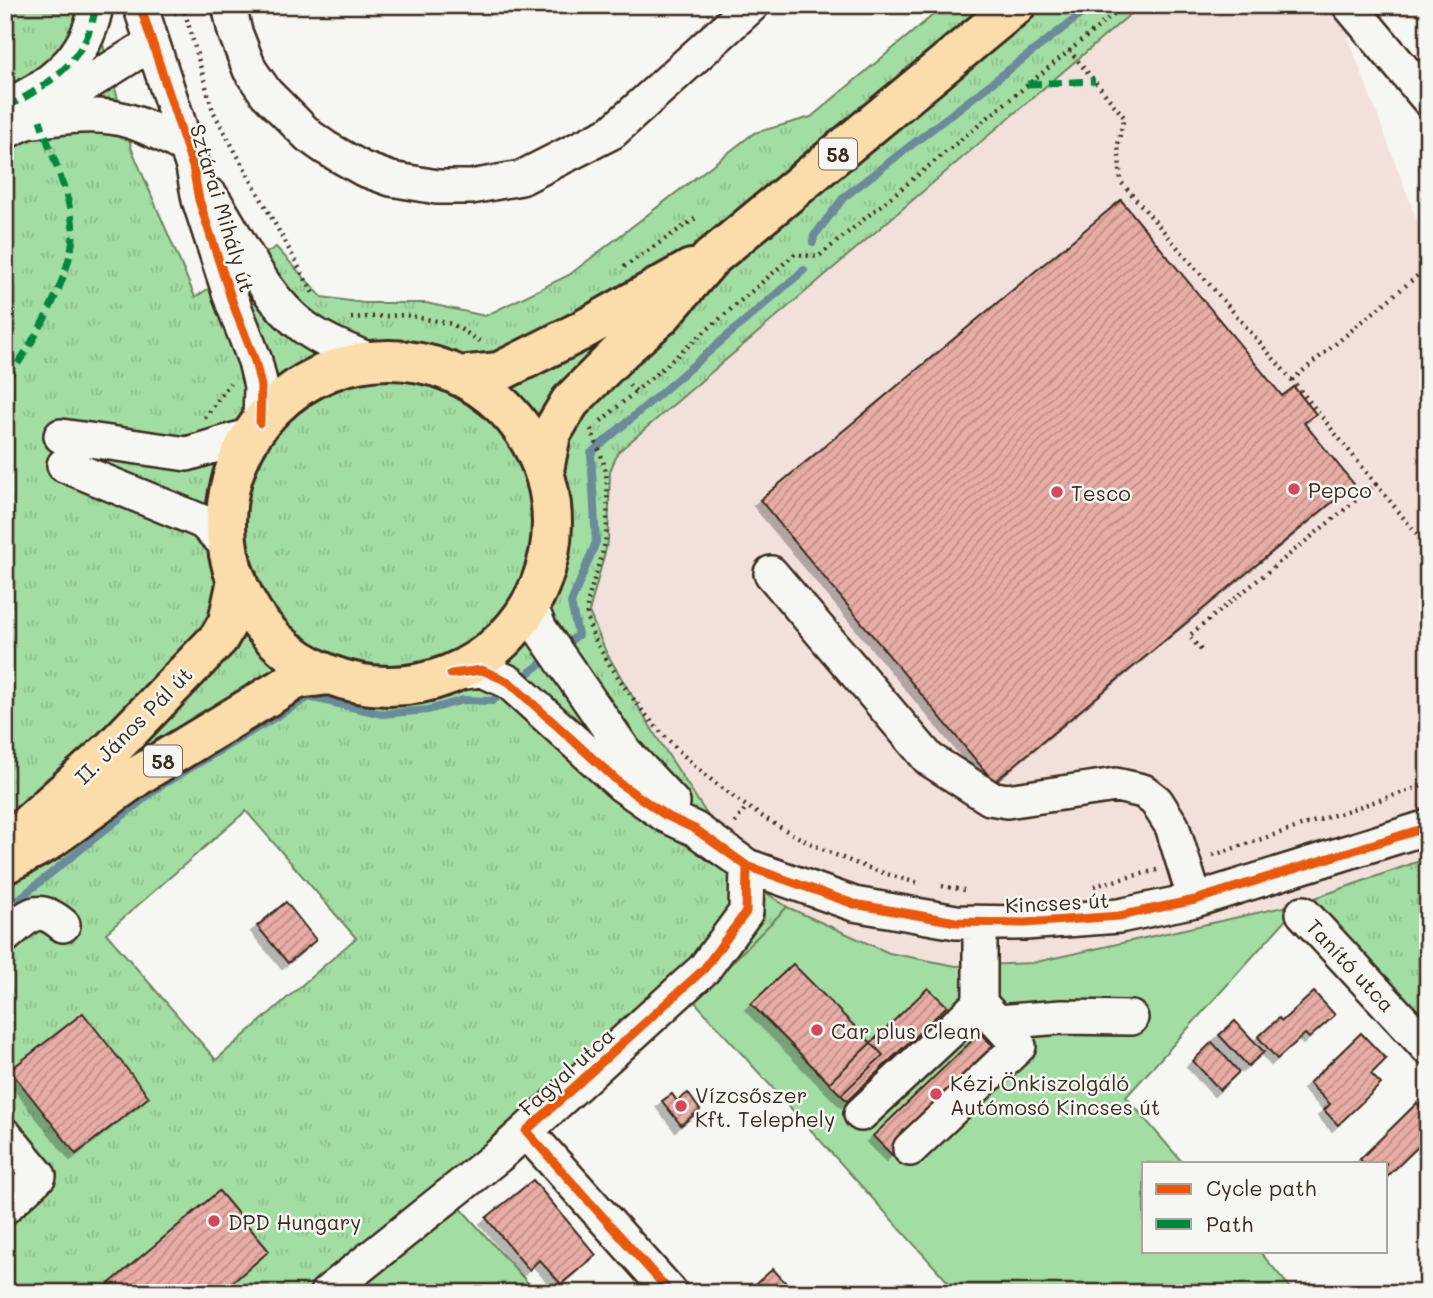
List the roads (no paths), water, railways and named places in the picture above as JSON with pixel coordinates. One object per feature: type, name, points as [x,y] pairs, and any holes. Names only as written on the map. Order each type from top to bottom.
[{"type":"main road","name":"58","points":[[544,470],[551,434],[570,402],[660,317],[711,258],[1016,5]]},
{"type":"main road","name":"58","points":[[459,376],[499,372],[581,331],[644,293],[711,258]]},
{"type":"main road","name":"58","points":[[372,360],[416,362],[459,376],[476,385],[505,408],[528,437],[544,470],[551,505],[552,539],[544,573],[530,605],[515,627],[496,646],[467,667],[427,682],[402,686],[353,682],[330,675],[299,658],[273,637],[246,601],[232,563],[228,496],[237,464],[256,429],[286,396],[301,385],[335,369],[372,360]]},
{"type":"main road","name":"II. János Pál út","points":[[5,856],[24,828],[113,748],[219,638],[228,622],[232,563]]},
{"type":"main road","name":"58","points":[[5,864],[45,843],[142,773],[297,679],[330,675]]},
{"type":"street","points":[[12,121],[37,91],[73,61],[90,31],[96,5]]},
{"type":"street","points":[[59,100],[80,80],[98,54],[114,5]]},
{"type":"street","points":[[229,5],[235,32],[250,70],[266,93],[309,136],[363,169],[391,179],[437,187],[471,187],[522,178],[612,132],[752,5]]},
{"type":"street","points":[[1349,5],[1428,99]]},
{"type":"street","points":[[12,121],[59,100],[146,24]]},
{"type":"street","name":"Sztárai Mihály út","points":[[146,24],[189,157],[203,212],[255,361],[261,386],[256,429]]},
{"type":"street","points":[[12,121],[90,115],[114,116],[154,130],[189,157]]},
{"type":"street","name":"Sztárai Mihály út","points":[[189,157],[265,286],[284,308],[321,338],[372,360]]},
{"type":"street","points":[[232,563],[203,522],[62,451],[187,454],[256,429]]},
{"type":"street","points":[[771,573],[929,759],[974,789],[990,798],[1007,802],[1116,785],[1143,791],[1156,801],[1172,826],[1195,900]]},
{"type":"street","points":[[530,605],[540,629],[625,752],[695,829]]},
{"type":"street","points":[[451,674],[482,670],[509,681],[622,785],[665,815],[695,829]]},
{"type":"street","name":"Kincses út","points":[[695,829],[747,866],[854,904],[956,922],[980,923],[1119,916],[1195,900],[1428,827]]},
{"type":"street","name":"Fagyal utca","points":[[671,1293],[526,1131],[704,969],[746,912],[747,866]]},
{"type":"street","points":[[5,936],[27,917],[38,912],[50,914],[63,925]]},
{"type":"street","name":"Tanító utca","points":[[1303,914],[1428,1048]]},
{"type":"street","points":[[909,1149],[1019,1046],[988,1012],[980,923]]},
{"type":"street","points":[[861,1114],[988,1012],[1131,1018]]},
{"type":"street","points":[[327,1293],[526,1131]]},
{"type":"street","points":[[5,1135],[39,1176],[5,1207]]},
{"type":"waterway","points":[[813,242],[814,236],[844,197],[1093,5]]},
{"type":"waterway","points":[[570,641],[578,635],[571,603],[596,542],[591,453],[804,270]]},
{"type":"waterway","points":[[525,676],[547,659]]},
{"type":"waterway","points":[[5,910],[160,786],[309,697],[382,714],[428,710],[463,700],[492,701],[501,694]]},
{"type":"place","name":"Pepco","points":[[1294,489]]},
{"type":"place","name":"Tesco","points":[[1057,492]]},
{"type":"place","name":"Car plus Clean","points":[[817,1030]]},
{"type":"place","name":"Kézi Önkiszolgáló Autómosó Kincses út","points":[[936,1094]]},
{"type":"place","name":"Vízcsőszer Kft. Telephely","points":[[681,1106]]},
{"type":"place","name":"DPD Hungary","points":[[214,1221]]}]
